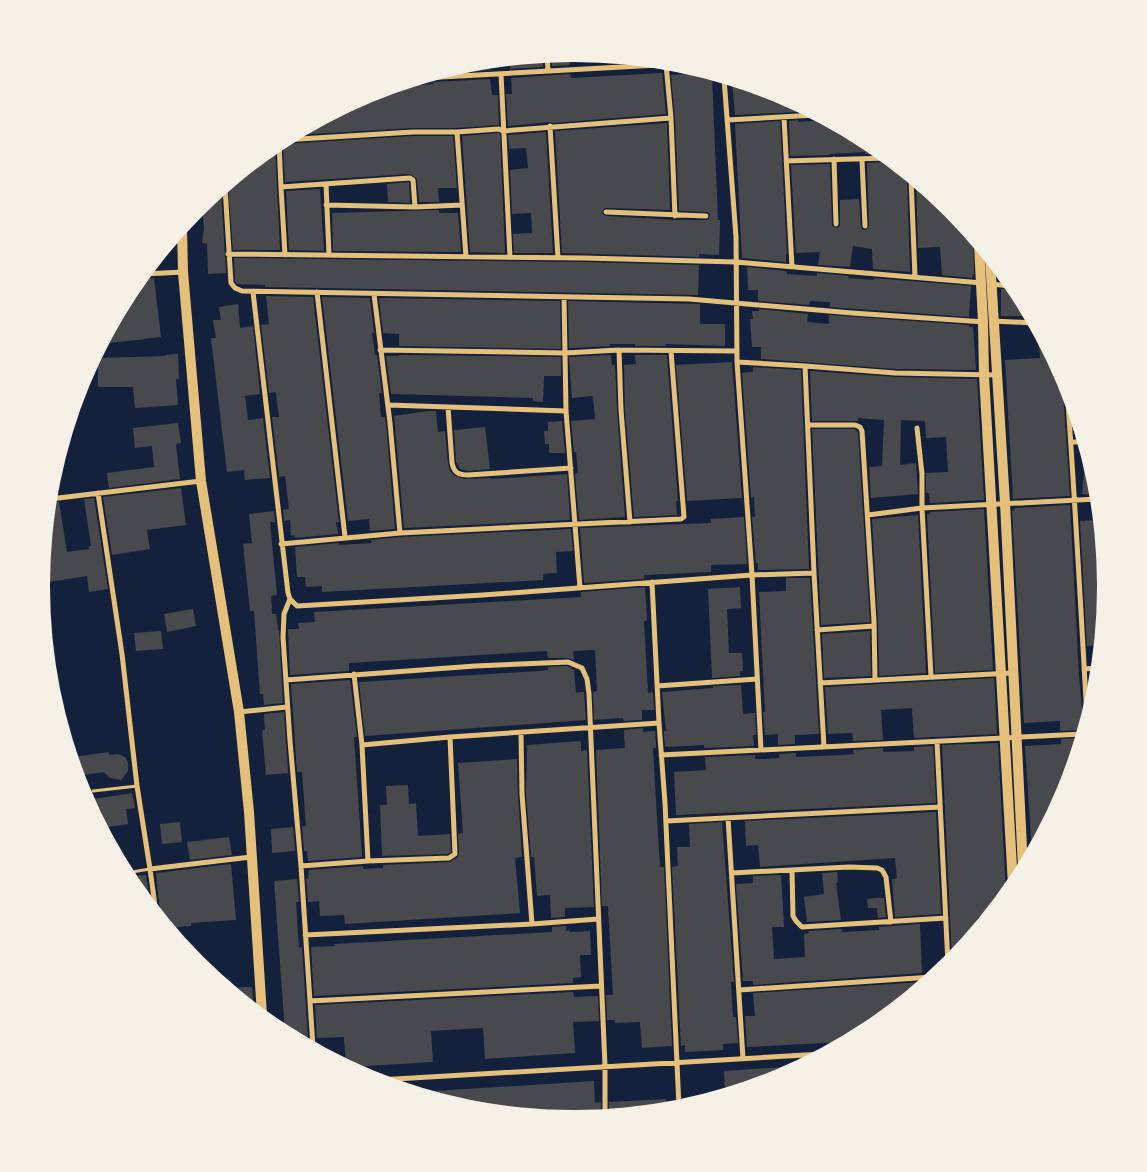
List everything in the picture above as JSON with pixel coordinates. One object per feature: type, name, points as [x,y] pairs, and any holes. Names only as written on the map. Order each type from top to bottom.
[{"type":"main road","points":[[182,239],[183,272],[201,481],[239,712],[261,1006]]},
{"type":"main road","points":[[981,258],[995,321],[1022,856]]},
{"type":"main road","points":[[989,267],[983,322],[984,375],[993,504],[1012,872]]},
{"type":"street","points":[[548,64],[548,71]]},
{"type":"street","points":[[455,76],[631,66]]},
{"type":"street","points":[[667,71],[671,118],[675,216]]},
{"type":"street","points":[[502,74],[510,257]]},
{"type":"street","points":[[724,85],[736,237],[736,352],[752,575],[761,750]]},
{"type":"street","points":[[727,120],[805,116]]},
{"type":"street","points":[[303,139],[413,132],[457,132],[499,128],[503,130],[671,118]]},
{"type":"street","points":[[784,118],[792,267]]},
{"type":"street","points":[[550,126],[558,258]]},
{"type":"street","points":[[457,132],[466,256]]},
{"type":"street","points":[[279,154],[285,255]]},
{"type":"street","points":[[834,159],[836,224]]},
{"type":"street","points":[[786,161],[875,159]]},
{"type":"street","points":[[862,160],[865,226]]},
{"type":"street","points":[[281,187],[410,178],[412,180],[415,207]]},
{"type":"street","points":[[326,184],[329,255]]},
{"type":"street","points":[[911,186],[915,277]]},
{"type":"street","points":[[225,195],[231,283],[242,291],[689,299],[852,313],[983,322],[1026,323]]},
{"type":"street","points":[[326,205],[415,207],[462,204]]},
{"type":"street","points":[[606,212],[706,216]]},
{"type":"street","points":[[228,254],[466,256],[736,262],[1002,285]]},
{"type":"street","points":[[153,274],[183,272]]},
{"type":"street","points":[[254,292],[281,544],[290,600],[286,607],[283,623],[287,707],[301,866],[312,1039]]},
{"type":"street","points":[[317,292],[345,537]]},
{"type":"street","points":[[374,294],[388,405],[400,533]]},
{"type":"street","points":[[564,297],[566,411],[580,588]]},
{"type":"street","points":[[380,350],[566,353],[619,350],[736,352]]},
{"type":"street","points":[[619,350],[621,410],[630,522]]},
{"type":"street","points":[[281,544],[400,533],[681,519],[684,517],[672,351]]},
{"type":"street","points":[[737,362],[894,373],[998,375]]},
{"type":"street","points":[[805,366],[824,747]]},
{"type":"street","points":[[388,405],[566,411]]},
{"type":"street","points":[[448,407],[452,463],[453,469],[458,474],[468,475],[571,468]]},
{"type":"street","points":[[1069,419],[1086,694]]},
{"type":"street","points":[[808,425],[855,425],[861,429],[868,515],[875,680]]},
{"type":"street","points":[[917,428],[922,474],[922,508],[932,676]]},
{"type":"street","points":[[1071,442],[1076,442]]},
{"type":"street","points":[[58,498],[201,481]]},
{"type":"street","points":[[98,493],[122,654],[137,786],[154,900]]},
{"type":"street","points":[[868,515],[922,508],[1090,500]]},
{"type":"street","points":[[290,600],[297,606],[303,607],[752,575],[814,573]]},
{"type":"street","points":[[652,582],[656,686],[666,821],[678,1098]]},
{"type":"street","points":[[817,630],[874,626]]},
{"type":"street","points":[[286,680],[354,674],[568,662],[582,668],[585,673],[589,694],[602,986],[605,1108]]},
{"type":"street","points":[[1084,669],[1090,669]]},
{"type":"street","points":[[820,683],[1012,673]]},
{"type":"street","points":[[354,674],[362,745],[368,861]]},
{"type":"street","points":[[656,686],[757,679]]},
{"type":"street","points":[[239,712],[287,707]]},
{"type":"street","points":[[362,745],[659,723]]},
{"type":"street","points":[[522,733],[522,794],[532,924]]},
{"type":"street","points":[[661,755],[1075,734]]},
{"type":"street","points":[[301,866],[449,858],[455,854],[450,737]]},
{"type":"street","points":[[937,742],[947,952]]},
{"type":"street","points":[[666,821],[940,807]]},
{"type":"street","points":[[728,818],[743,1059]]},
{"type":"street","points":[[150,869],[251,856]]},
{"type":"street","points":[[732,873],[849,867],[877,868],[882,870],[886,877],[891,922]]},
{"type":"street","points":[[792,870],[794,916],[802,927],[946,918]]},
{"type":"street","points":[[305,935],[598,919]]},
{"type":"street","points":[[739,990],[921,978]]},
{"type":"street","points":[[310,1001],[602,986]]},
{"type":"street","points":[[397,1079],[807,1055]]},
{"type":"lane","points":[[94,791],[137,786]]},
{"type":"lane","points":[[135,872],[150,869]]},
{"type":"building","points":[[570,62],[570,65],[552,66],[552,63]]},
{"type":"building","points":[[543,64],[543,67],[510,69],[510,67]]},
{"type":"building","points":[[662,73],[666,114],[508,126],[506,94],[512,94],[511,78],[570,74],[571,78]]},
{"type":"building","points":[[682,74],[712,81],[718,220],[720,220],[719,255],[699,254],[699,257],[562,253],[555,131],[667,123],[670,210],[606,208],[603,209],[602,214],[606,216],[675,220],[709,219],[710,214],[707,212],[679,211],[671,75]]},
{"type":"building","points":[[490,79],[492,95],[498,95],[499,125],[310,134],[342,116],[373,102],[423,85],[433,84],[433,82]]},
{"type":"building","points":[[733,87],[796,112],[735,115]]},
{"type":"building","points":[[780,121],[786,262],[742,258],[735,124]]},
{"type":"building","points":[[789,121],[814,121],[835,133],[868,154],[865,154],[865,152],[790,156]]},
{"type":"building","points":[[546,132],[553,253],[514,253],[513,234],[532,233],[531,213],[512,214],[510,170],[528,168],[526,148],[509,149],[508,135]]},
{"type":"building","points":[[500,134],[505,253],[470,252],[462,136]]},
{"type":"building","points":[[413,136],[453,136],[457,188],[438,188],[439,202],[419,202],[417,179],[410,174],[285,182],[283,151],[296,143]]},
{"type":"building","points":[[275,156],[280,250],[233,250],[229,192]]},
{"type":"building","points":[[880,162],[907,183],[910,272],[873,269],[872,249],[853,246],[850,267],[818,265],[820,252],[796,253],[791,165],[830,164],[832,226],[837,228],[840,226],[840,200],[859,199],[861,227],[863,230],[866,230],[869,226],[867,163]]},
{"type":"building","points":[[409,182],[410,203],[388,202],[387,184]]},
{"type":"building","points":[[320,189],[324,251],[289,250],[286,191]]},
{"type":"building","points":[[916,190],[944,216],[973,248],[974,273],[972,278],[942,275],[940,247],[918,248]]},
{"type":"building","points":[[221,198],[226,273],[208,274],[207,244],[202,243],[203,216]]},
{"type":"building","points":[[439,210],[439,213],[458,213],[461,252],[333,251],[332,213]]},
{"type":"building","points":[[234,258],[699,265],[698,295],[265,287],[265,285],[238,284],[235,281]]},
{"type":"building","points":[[747,267],[786,271],[787,274],[817,276],[817,273],[849,276],[848,278],[874,280],[874,278],[971,286],[969,317],[830,307],[830,302],[810,301],[809,305],[758,301],[758,290],[748,290]]},
{"type":"building","points":[[154,278],[161,337],[110,343],[120,324],[150,279]]},
{"type":"building","points":[[1001,289],[1005,289],[1022,316],[1001,316]]},
{"type":"building","points":[[266,296],[313,297],[339,522],[336,522],[338,534],[295,538],[294,535],[291,536],[290,520],[284,521],[283,510],[289,509],[285,476],[279,477],[272,417],[279,417],[276,392],[269,393],[261,325],[269,324]]},
{"type":"building","points":[[322,297],[370,298],[374,333],[372,333],[382,393],[379,393],[381,417],[385,417],[386,423],[395,529],[370,531],[369,519],[348,521]]},
{"type":"building","points":[[379,298],[560,301],[561,349],[399,346],[399,334],[383,333]]},
{"type":"building","points":[[568,301],[700,304],[700,324],[725,324],[725,346],[666,344],[666,346],[635,346],[635,344],[610,344],[610,346],[569,348]]},
{"type":"building","points":[[238,304],[240,328],[253,326],[260,394],[245,396],[248,420],[263,418],[270,478],[245,480],[244,470],[227,472],[211,338],[216,338],[213,320],[221,320],[219,307]]},
{"type":"building","points":[[759,309],[808,314],[807,322],[829,324],[829,315],[969,325],[969,327],[973,327],[976,370],[895,369],[761,359],[761,347],[752,347],[750,319],[753,319],[752,311],[759,311]]},
{"type":"building","points":[[1039,347],[1064,404],[1070,496],[1013,499],[1005,360],[1040,358]]},
{"type":"building","points":[[178,354],[179,379],[176,379],[178,405],[135,408],[133,387],[98,387],[98,368],[102,358]]},
{"type":"building","points":[[611,355],[612,365],[615,365],[625,517],[579,520],[575,474],[578,473],[571,421],[595,419],[593,396],[572,398],[569,357]]},
{"type":"building","points":[[635,355],[667,355],[678,501],[676,501],[677,515],[634,517],[625,410],[624,365],[636,364]]},
{"type":"building","points":[[386,356],[561,357],[561,376],[544,376],[543,402],[533,401],[533,398],[391,394]]},
{"type":"building","points":[[732,362],[742,498],[687,501],[676,365]]},
{"type":"building","points":[[753,367],[801,370],[809,569],[758,570],[758,563],[756,563],[752,517],[755,517],[754,497],[751,498],[742,373],[753,372]]},
{"type":"building","points":[[810,371],[895,377],[977,379],[984,500],[930,503],[929,493],[926,493],[926,473],[948,472],[946,437],[926,438],[925,421],[901,420],[900,465],[916,463],[918,494],[871,498],[869,467],[882,466],[884,420],[858,418],[858,421],[812,421]]},
{"type":"building","points":[[436,411],[438,432],[445,431],[448,464],[450,471],[455,476],[464,479],[491,479],[567,474],[570,520],[404,528],[394,416]]},
{"type":"building","points":[[562,421],[565,453],[549,453],[549,444],[545,444],[544,431],[548,431],[548,422]]},
{"type":"building","points":[[178,423],[181,443],[176,444],[180,479],[109,488],[107,473],[154,467],[152,446],[135,448],[133,428]]},
{"type":"building","points":[[485,427],[490,469],[468,471],[460,469],[456,462],[454,430]]},
{"type":"building","points":[[812,429],[854,429],[858,432],[870,622],[821,625]]},
{"type":"building","points":[[1084,472],[1089,495],[1082,494]]},
{"type":"building","points":[[181,488],[186,525],[147,530],[150,549],[112,555],[103,497]]},
{"type":"building","points":[[94,498],[108,589],[89,592],[87,576],[50,582],[51,552],[57,502],[59,502],[67,552],[89,549],[89,546],[91,546],[84,499]]},
{"type":"building","points":[[1070,505],[1082,709],[1076,730],[1060,731],[1060,721],[1024,723],[1012,511],[1014,511],[1014,508]]},
{"type":"building","points":[[984,509],[993,670],[935,673],[927,514],[930,514],[930,512]]},
{"type":"building","points":[[274,511],[275,522],[270,522],[277,595],[271,596],[272,614],[276,614],[279,630],[283,703],[264,705],[263,694],[260,694],[254,611],[250,611],[243,544],[252,543],[249,514]]},
{"type":"building","points":[[918,515],[926,673],[879,676],[872,519]]},
{"type":"building","points":[[744,517],[747,564],[711,565],[711,572],[644,575],[644,579],[584,583],[580,528],[711,523],[711,519]]},
{"type":"building","points":[[1093,520],[1097,586],[1094,645],[1087,646],[1080,521]]},
{"type":"building","points":[[571,529],[573,551],[556,552],[557,573],[543,574],[543,580],[322,592],[322,586],[306,587],[305,577],[297,577],[295,547],[339,543],[339,545],[372,543],[371,540],[400,537]]},
{"type":"building","points":[[786,578],[810,578],[819,734],[795,735],[795,744],[778,745],[778,734],[765,735],[759,592],[786,591]]},
{"type":"building","points":[[645,587],[647,620],[644,621],[648,693],[653,692],[654,710],[642,710],[642,720],[624,721],[623,718],[594,720],[593,692],[597,691],[595,650],[573,651],[574,660],[568,658],[548,658],[547,651],[349,663],[349,671],[290,675],[288,629],[299,629],[298,623],[315,622],[314,612],[581,597],[581,592]]},
{"type":"building","points":[[740,587],[741,608],[727,609],[729,653],[742,653],[743,671],[740,671],[740,676],[712,678],[708,589]]},
{"type":"building","points":[[193,609],[196,626],[167,632],[164,614]]},
{"type":"building","points":[[161,631],[163,649],[136,651],[134,633]]},
{"type":"building","points":[[870,631],[871,676],[824,678],[822,634]]},
{"type":"building","points":[[567,666],[574,670],[576,693],[584,692],[586,720],[365,736],[359,682],[539,671],[548,670],[548,667]]},
{"type":"building","points":[[994,678],[997,734],[914,738],[912,708],[881,710],[883,740],[853,741],[852,733],[828,734],[825,687]]},
{"type":"building","points":[[350,680],[357,737],[354,737],[362,857],[308,861],[307,851],[304,851],[302,826],[306,826],[302,772],[297,772],[291,684]]},
{"type":"building","points":[[741,685],[743,714],[755,713],[756,735],[753,735],[754,746],[704,748],[704,745],[665,747],[664,731],[666,731],[662,692]]},
{"type":"building","points":[[284,712],[288,773],[266,775],[262,730],[265,730],[264,714]]},
{"type":"building","points":[[643,728],[643,732],[655,731],[656,748],[653,748],[660,867],[664,867],[672,1046],[642,1048],[640,1022],[615,1023],[614,1020],[607,1020],[606,995],[613,995],[608,906],[602,906],[596,750],[625,748],[624,730]]},
{"type":"building","points":[[1074,738],[1057,786],[1031,840],[1025,746],[1061,744],[1061,739]]},
{"type":"building","points":[[581,741],[581,751],[587,750],[594,907],[565,908],[565,917],[551,918],[550,895],[537,896],[534,857],[531,857],[526,794],[527,745]]},
{"type":"building","points":[[998,743],[1005,882],[989,905],[951,948],[942,745]]},
{"type":"building","points":[[933,746],[936,803],[676,815],[674,772],[706,770],[705,757],[755,755],[755,759],[766,759],[779,758],[779,754],[796,753],[796,757],[842,755],[854,754],[853,750],[883,748],[883,752],[914,751],[914,747]]},
{"type":"building","points":[[109,752],[109,755],[118,754],[125,757],[128,763],[128,771],[121,780],[110,778],[104,772],[86,775],[79,756]]},
{"type":"building","points":[[517,759],[522,857],[515,858],[520,913],[345,924],[344,915],[320,916],[319,901],[308,902],[306,879],[308,878],[309,870],[363,866],[363,869],[383,868],[383,865],[449,862],[457,858],[459,854],[458,834],[463,833],[458,763]]},
{"type":"building","points":[[408,785],[409,804],[416,803],[418,836],[450,834],[451,852],[448,854],[382,856],[380,805],[387,805],[386,786]]},
{"type":"building","points":[[132,793],[135,808],[126,809],[128,824],[109,827],[96,799]]},
{"type":"building","points":[[936,812],[941,914],[895,917],[892,879],[897,878],[895,858],[760,867],[758,845],[746,846],[745,821]]},
{"type":"building","points":[[180,822],[182,842],[162,844],[160,824]]},
{"type":"building","points":[[722,822],[734,982],[731,982],[733,1017],[736,1017],[738,1043],[723,1044],[723,1050],[685,1052],[685,1045],[681,1046],[672,867],[678,866],[677,847],[690,847],[689,824]]},
{"type":"building","points":[[293,827],[295,851],[272,853],[271,829]]},
{"type":"building","points":[[229,837],[232,855],[190,860],[187,842]]},
{"type":"building","points":[[231,864],[236,920],[191,923],[191,926],[177,927],[159,907],[156,873]]},
{"type":"building","points":[[837,872],[838,882],[836,883],[841,920],[807,922],[804,897],[824,894],[822,873]]},
{"type":"building","points":[[137,875],[146,875],[149,892],[138,877]]},
{"type":"building","points":[[781,875],[784,927],[772,927],[774,959],[805,957],[804,934],[809,933],[808,931],[842,929],[842,932],[879,930],[879,927],[920,924],[922,973],[753,985],[753,981],[743,981],[736,884],[753,883],[753,876]]},
{"type":"building","points":[[297,879],[299,902],[296,902],[299,948],[302,947],[308,1036],[284,1022],[274,881]]},
{"type":"building","points":[[884,898],[886,917],[878,918],[877,908],[868,908],[867,899]]},
{"type":"building","points":[[566,926],[566,931],[570,930],[570,932],[590,931],[591,955],[580,955],[581,977],[573,978],[573,983],[314,996],[311,947],[335,946],[334,944],[552,932],[552,927]]},
{"type":"building","points":[[916,982],[864,1021],[828,1043],[747,1047],[745,1016],[755,1016],[753,993]]},
{"type":"building","points":[[238,987],[252,987],[253,1000]]},
{"type":"building","points":[[573,992],[574,997],[598,996],[599,1021],[573,1022],[575,1053],[485,1059],[483,1028],[431,1031],[433,1062],[364,1066],[345,1058],[344,1037],[317,1038],[315,1005]]},
{"type":"building","points":[[780,1067],[725,1087],[724,1071]]},
{"type":"building","points":[[594,1081],[595,1103],[601,1102],[601,1108],[574,1110],[505,1105],[435,1091]]},
{"type":"building","points":[[666,1099],[666,1101],[642,1105],[609,1108],[609,1102]]}]
